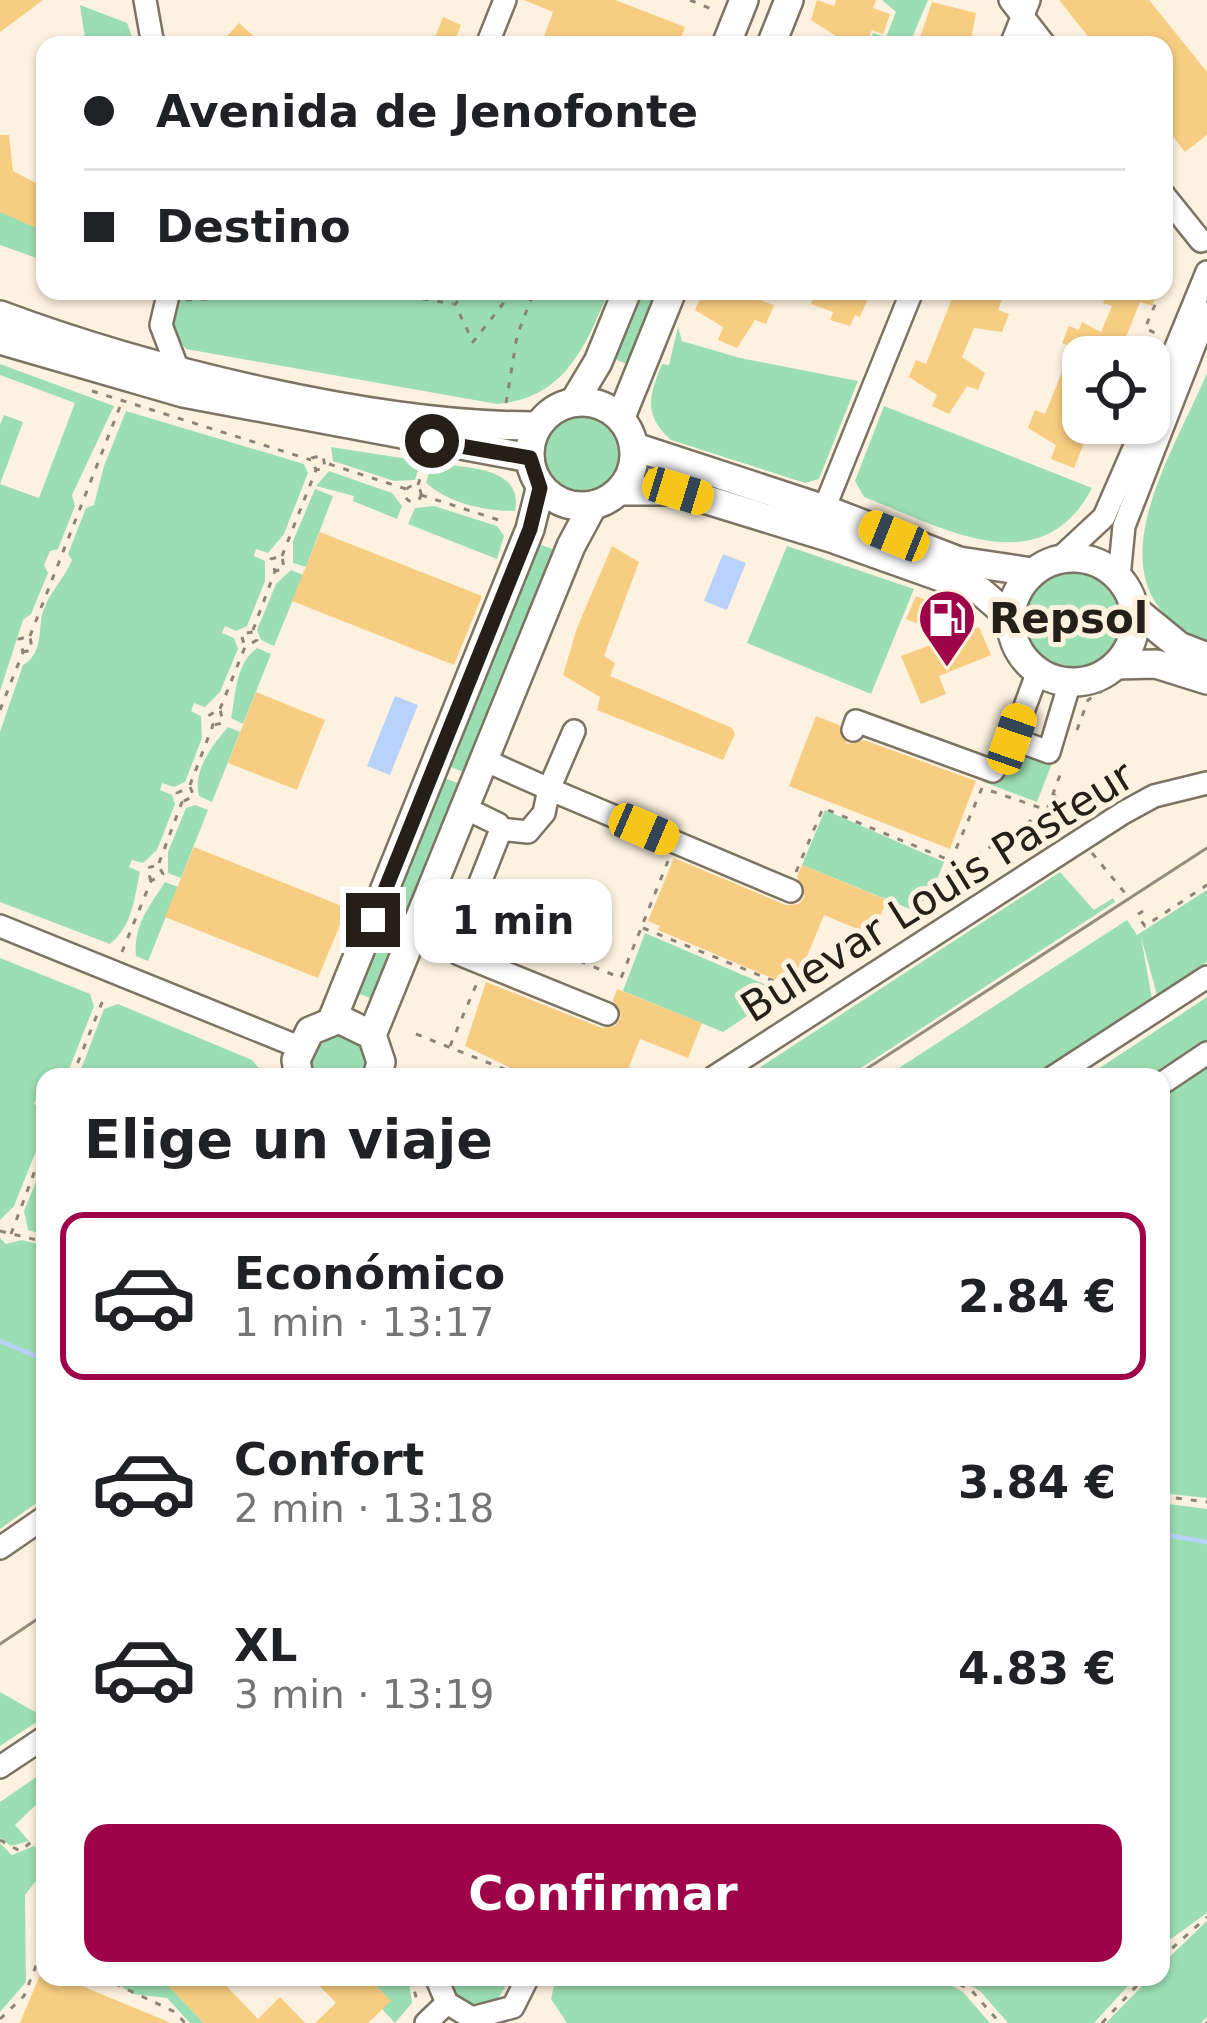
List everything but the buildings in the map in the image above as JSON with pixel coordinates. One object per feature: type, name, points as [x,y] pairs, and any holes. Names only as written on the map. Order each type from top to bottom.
[{"type":"main road","points":[[775,36],[790,0]]},
{"type":"main road","points":[[727,36],[732,6]]},
{"type":"main road","points":[[574,402],[598,362],[623,300]]},
{"type":"main road","points":[[621,417],[668,300]]},
{"type":"main road","points":[[0,315],[177,367],[382,412],[538,426]]},
{"type":"main road","points":[[0,340],[183,393],[530,458]]},
{"type":"main road","points":[[332,1020],[530,529],[540,488],[530,458],[538,426],[553,410],[574,402],[604,406],[621,417],[635,447],[633,470],[620,491]]},
{"type":"main road","points":[[635,447],[824,509],[959,561],[1032,572]]},
{"type":"main road","points":[[540,488],[575,506],[593,506],[620,491],[678,491],[980,591],[1014,641],[1027,671],[1079,691],[1116,665],[1132,640],[1135,610]]},
{"type":"main road","points":[[372,1035],[571,546],[593,506]]},
{"type":"main road","points":[[1002,623],[1016,592],[1032,572],[1060,558],[1082,557],[1119,577],[1135,610],[1179,646],[1207,657]]},
{"type":"main road","points":[[1116,665],[1156,664],[1207,680]]},
{"type":"main road","points":[[299,1068],[299,1047],[310,1031],[332,1020],[356,1023],[372,1035],[379,1068]]},
{"type":"street","points":[[145,0],[151,36]]},
{"type":"street","points":[[491,36],[505,0]]},
{"type":"street","points":[[1013,36],[1021,6]]},
{"type":"street","points":[[1021,6],[1039,36]]},
{"type":"street","points":[[1170,363],[1207,271],[1196,254],[1204,239],[1173,205]]},
{"type":"street","points":[[167,300],[161,326],[177,367]]},
{"type":"street","points":[[824,509],[908,300]]},
{"type":"street","points":[[1119,577],[1124,526],[1207,313]]},
{"type":"street","points":[[1060,558],[1104,517],[1136,444]]},
{"type":"street","points":[[853,730],[856,722],[985,771],[1002,762],[1012,739],[1027,671]]},
{"type":"street","points":[[1012,739],[1049,752],[1079,691]]},
{"type":"street","points":[[465,808],[499,829],[528,832],[537,825],[574,731]]},
{"type":"street","points":[[484,760],[549,789],[616,808],[675,842],[792,885]]},
{"type":"street","name":"Bulevar Louis Pasteur","points":[[729,1068],[1123,813],[1154,796],[1207,783]]},
{"type":"street","points":[[499,829],[457,941],[459,954],[607,1014]]},
{"type":"street","points":[[0,926],[299,1047]]},
{"type":"street","points":[[1067,1068],[1207,977]]},
{"type":"street","points":[[1170,1078],[1207,1053]]},
{"type":"street","points":[[0,1548],[36,1523]]},
{"type":"street","points":[[0,1766],[36,1743]]},
{"type":"street","points":[[440,1986],[447,2003],[472,2018],[520,2015]]},
{"type":"street","points":[[427,2022],[447,2003]]},
{"type":"path","points":[[690,0],[732,6]]},
{"type":"path","points":[[424,300],[455,304],[459,300]]},
{"type":"path","points":[[455,304],[473,341],[506,300]]},
{"type":"path","points":[[506,426],[517,336],[531,300]]},
{"type":"path","points":[[1157,300],[1145,328],[1178,344]]},
{"type":"path","points":[[0,710],[23,652],[34,645],[30,636],[122,402],[311,460],[323,455],[327,464]]},
{"type":"path","points":[[432,441],[417,486],[422,495],[530,529]]},
{"type":"path","points":[[311,460],[316,470]]},
{"type":"path","points":[[275,571],[284,569],[282,556],[316,470],[327,464],[406,489],[417,486]]},
{"type":"path","points":[[406,489],[410,502],[422,495]]},
{"type":"path","points":[[245,647],[257,640],[253,632],[275,571],[271,559],[282,556]]},
{"type":"path","points":[[1002,623],[1027,671]]},
{"type":"path","points":[[220,709],[245,647],[242,634],[253,632]]},
{"type":"path","points":[[23,652],[19,639],[30,636]]},
{"type":"path","points":[[1074,737],[1079,691]]},
{"type":"path","points":[[182,802],[192,800],[190,787],[213,725],[209,712],[220,709]]},
{"type":"path","points":[[213,725],[225,718],[220,709]]},
{"type":"path","points":[[1047,810],[980,787],[944,877],[1047,810],[1067,756]]},
{"type":"path","points":[[158,866],[182,802],[178,790],[190,787]]},
{"type":"path","points":[[1053,793],[1074,827]]},
{"type":"path","points":[[792,885],[823,808],[951,861]]},
{"type":"path","points":[[450,1047],[488,924],[621,978],[675,842]]},
{"type":"path","points":[[1089,850],[1124,892],[1129,887]]},
{"type":"path","points":[[151,881],[147,868],[158,866]]},
{"type":"path","points":[[121,955],[151,881],[163,874],[158,866]]},
{"type":"path","points":[[1143,911],[1138,915],[1145,926],[1207,885]]},
{"type":"path","points":[[642,927],[785,986]]},
{"type":"path","points":[[76,1068],[105,995]]},
{"type":"path","points":[[416,1034],[502,1068]]},
{"type":"path","points":[[11,1234],[36,1168]]},
{"type":"path","points":[[0,1231],[36,1240]]},
{"type":"path","points":[[1170,1497],[1207,1502]]},
{"type":"path","points":[[0,1840],[20,1851],[36,1838]]},
{"type":"path","points":[[1170,1950],[1207,1917]]},
{"type":"path","points":[[0,2019],[24,1996],[36,1966]]},
{"type":"path","points":[[120,1986],[176,2012],[185,2023]]},
{"type":"path","points":[[414,1986],[427,2022]]},
{"type":"path","points":[[963,1986],[1000,2023]]},
{"type":"path","points":[[1102,2023],[1137,1986]]},
{"type":"green space","points":[[882,0],[928,0],[913,36],[886,36],[896,12]]},
{"type":"green space","points":[[80,5],[127,23],[132,36],[85,36]]},
{"type":"green space","points":[[0,209],[36,225],[36,258],[0,245]]},
{"type":"green space","points":[[180,300],[605,300],[581,349],[556,380],[521,400],[497,404],[186,349],[171,332]]},
{"type":"green space","points":[[632,300],[658,300],[631,366],[610,357]]},
{"type":"green space","points":[[678,327],[682,341],[740,358],[858,381],[819,479],[805,483],[671,440],[662,431],[652,413],[652,396],[662,364],[669,365]]},
{"type":"green space","points":[[0,364],[114,406],[72,495],[75,506],[58,549],[50,551],[44,565],[48,573],[31,614],[23,620],[0,691],[0,484],[39,498],[75,403],[0,375]]},
{"type":"green space","points":[[1207,373],[1207,641],[1169,619],[1149,590],[1142,556],[1158,482]]},
{"type":"green space","points":[[884,406],[1092,488],[1070,518],[1045,535],[1017,542],[987,540],[924,522],[864,497],[855,481]]},
{"type":"green space","points":[[126,411],[304,464],[308,473],[284,534],[268,553],[256,549],[254,556],[265,561],[265,581],[247,626],[236,631],[225,626],[222,633],[234,638],[238,649],[220,692],[205,707],[194,703],[191,711],[201,716],[202,738],[185,782],[174,787],[162,783],[160,790],[172,795],[175,804],[157,850],[143,863],[132,860],[129,867],[140,872],[134,902],[124,929],[110,944],[0,902],[0,732],[23,665],[36,651],[46,604],[72,560],[68,554],[86,508],[94,505]]},
{"type":"green space","points":[[583,412],[600,415],[614,425],[624,439],[624,473],[614,487],[600,497],[583,500],[566,497],[552,487],[542,473],[539,456],[542,439],[552,425],[566,415]]},
{"type":"green space","points":[[4,415],[23,422],[0,484],[0,425]]},
{"type":"green space","points":[[331,447],[421,461],[415,480],[394,481],[333,461]]},
{"type":"green space","points":[[432,463],[501,477],[515,496],[515,511],[480,508],[446,496],[426,483]]},
{"type":"green space","points":[[329,471],[392,493],[402,506],[397,519],[353,501],[354,496],[316,486]]},
{"type":"green space","points":[[315,489],[333,496],[306,567],[293,563],[293,541]]},
{"type":"green space","points":[[434,506],[497,526],[504,536],[497,559],[408,524],[415,508]]},
{"type":"green space","points":[[536,543],[558,551],[468,774],[446,765]]},
{"type":"green space","points":[[787,546],[914,589],[871,694],[747,643]]},
{"type":"green space","points":[[1072,568],[1092,572],[1109,583],[1120,600],[1124,620],[1120,640],[1109,657],[1092,668],[1072,672],[1052,668],[1035,657],[1024,640],[1020,620],[1024,600],[1035,583],[1052,572]]},
{"type":"green space","points":[[291,570],[303,575],[274,646],[261,640],[257,630],[276,584]]},
{"type":"green space","points":[[257,648],[271,654],[243,724],[231,718],[236,690],[244,662]]},
{"type":"green space","points":[[228,727],[240,732],[212,802],[199,796],[198,777],[210,750]]},
{"type":"green space","points":[[1013,750],[1052,763],[1037,802],[981,781],[1003,776]]},
{"type":"green space","points":[[441,777],[464,785],[377,1001],[355,992]]},
{"type":"green space","points":[[195,805],[208,810],[181,878],[168,873],[168,852],[186,808]]},
{"type":"green space","points":[[825,810],[944,862],[930,897],[910,909],[802,865]]},
{"type":"green space","points":[[1060,872],[1094,910],[1113,898],[1115,902],[861,1068],[759,1068]]},
{"type":"green space","points":[[165,882],[178,887],[148,961],[136,956],[137,935]]},
{"type":"green space","points":[[1207,890],[1207,962],[1157,995],[1141,937],[1152,999],[1045,1068],[899,1068],[1127,920],[1137,935]]},
{"type":"green space","points":[[645,933],[783,992],[723,1032],[623,991]]},
{"type":"green space","points":[[0,958],[90,994],[94,1006],[70,1068],[36,1068],[36,1151],[14,1206],[0,1220]]},
{"type":"green space","points":[[1207,997],[1207,1046],[1170,1071],[1100,1068]]},
{"type":"green space","points":[[118,1004],[252,1060],[259,1068],[81,1068],[104,1009]]},
{"type":"green space","points":[[336,1034],[355,1037],[368,1050],[369,1068],[311,1068],[311,1052]]},
{"type":"green space","points":[[1207,1066],[1207,1498],[1170,1494],[1170,1092]]},
{"type":"green space","points":[[36,1182],[36,1232],[28,1230],[24,1211]]},
{"type":"green space","points":[[0,1238],[6,1244],[22,1240],[36,1244],[36,1503],[0,1529]]},
{"type":"green space","points":[[1170,1504],[1207,1509],[1207,1913],[1170,1940]]},
{"type":"green space","points":[[0,1692],[36,1712],[36,1722],[0,1746]]},
{"type":"green space","points":[[36,1777],[36,1805],[15,1825],[29,1841],[11,1846],[0,1838],[0,1802]]},
{"type":"green space","points":[[0,1843],[12,1855],[34,1846],[36,1881],[25,1895],[26,1982],[0,2012]]},
{"type":"green space","points":[[1207,1921],[1207,2017],[1201,2023],[1106,2023],[1142,1986],[1170,1986],[1170,1956]]},
{"type":"green space","points":[[121,1986],[169,1986],[204,2023],[190,2023],[167,1998],[132,1994]]},
{"type":"green space","points":[[372,1986],[409,1986],[412,2003],[395,2023],[382,2009]]},
{"type":"green space","points":[[452,1986],[506,1986],[498,1999],[472,2005],[457,1996]]},
{"type":"green space","points":[[554,1986],[952,1986],[990,2023],[567,2023],[551,1999]]},
{"type":"green space","points":[[971,1986],[1128,1986],[1094,2023],[1008,2023]]},
{"type":"water","points":[[723,554],[746,563],[727,610],[704,601]]},
{"type":"water","points":[[395,696],[418,705],[390,775],[367,766]]},
{"type":"water","points":[[551,909],[597,928],[588,951],[541,933]]},
{"type":"waterway","points":[[0,1341],[36,1356]]},
{"type":"waterway","points":[[1170,1536],[1207,1542]]},
{"type":"tram line","points":[[868,1068],[1207,848]]},
{"type":"tram line","points":[[0,1644],[36,1620]]},
{"type":"place","name":"Repsol","points":[[947,669]]},
{"type":"route","points":[[373,920],[530,529],[540,488],[530,458],[432,441]]}]
